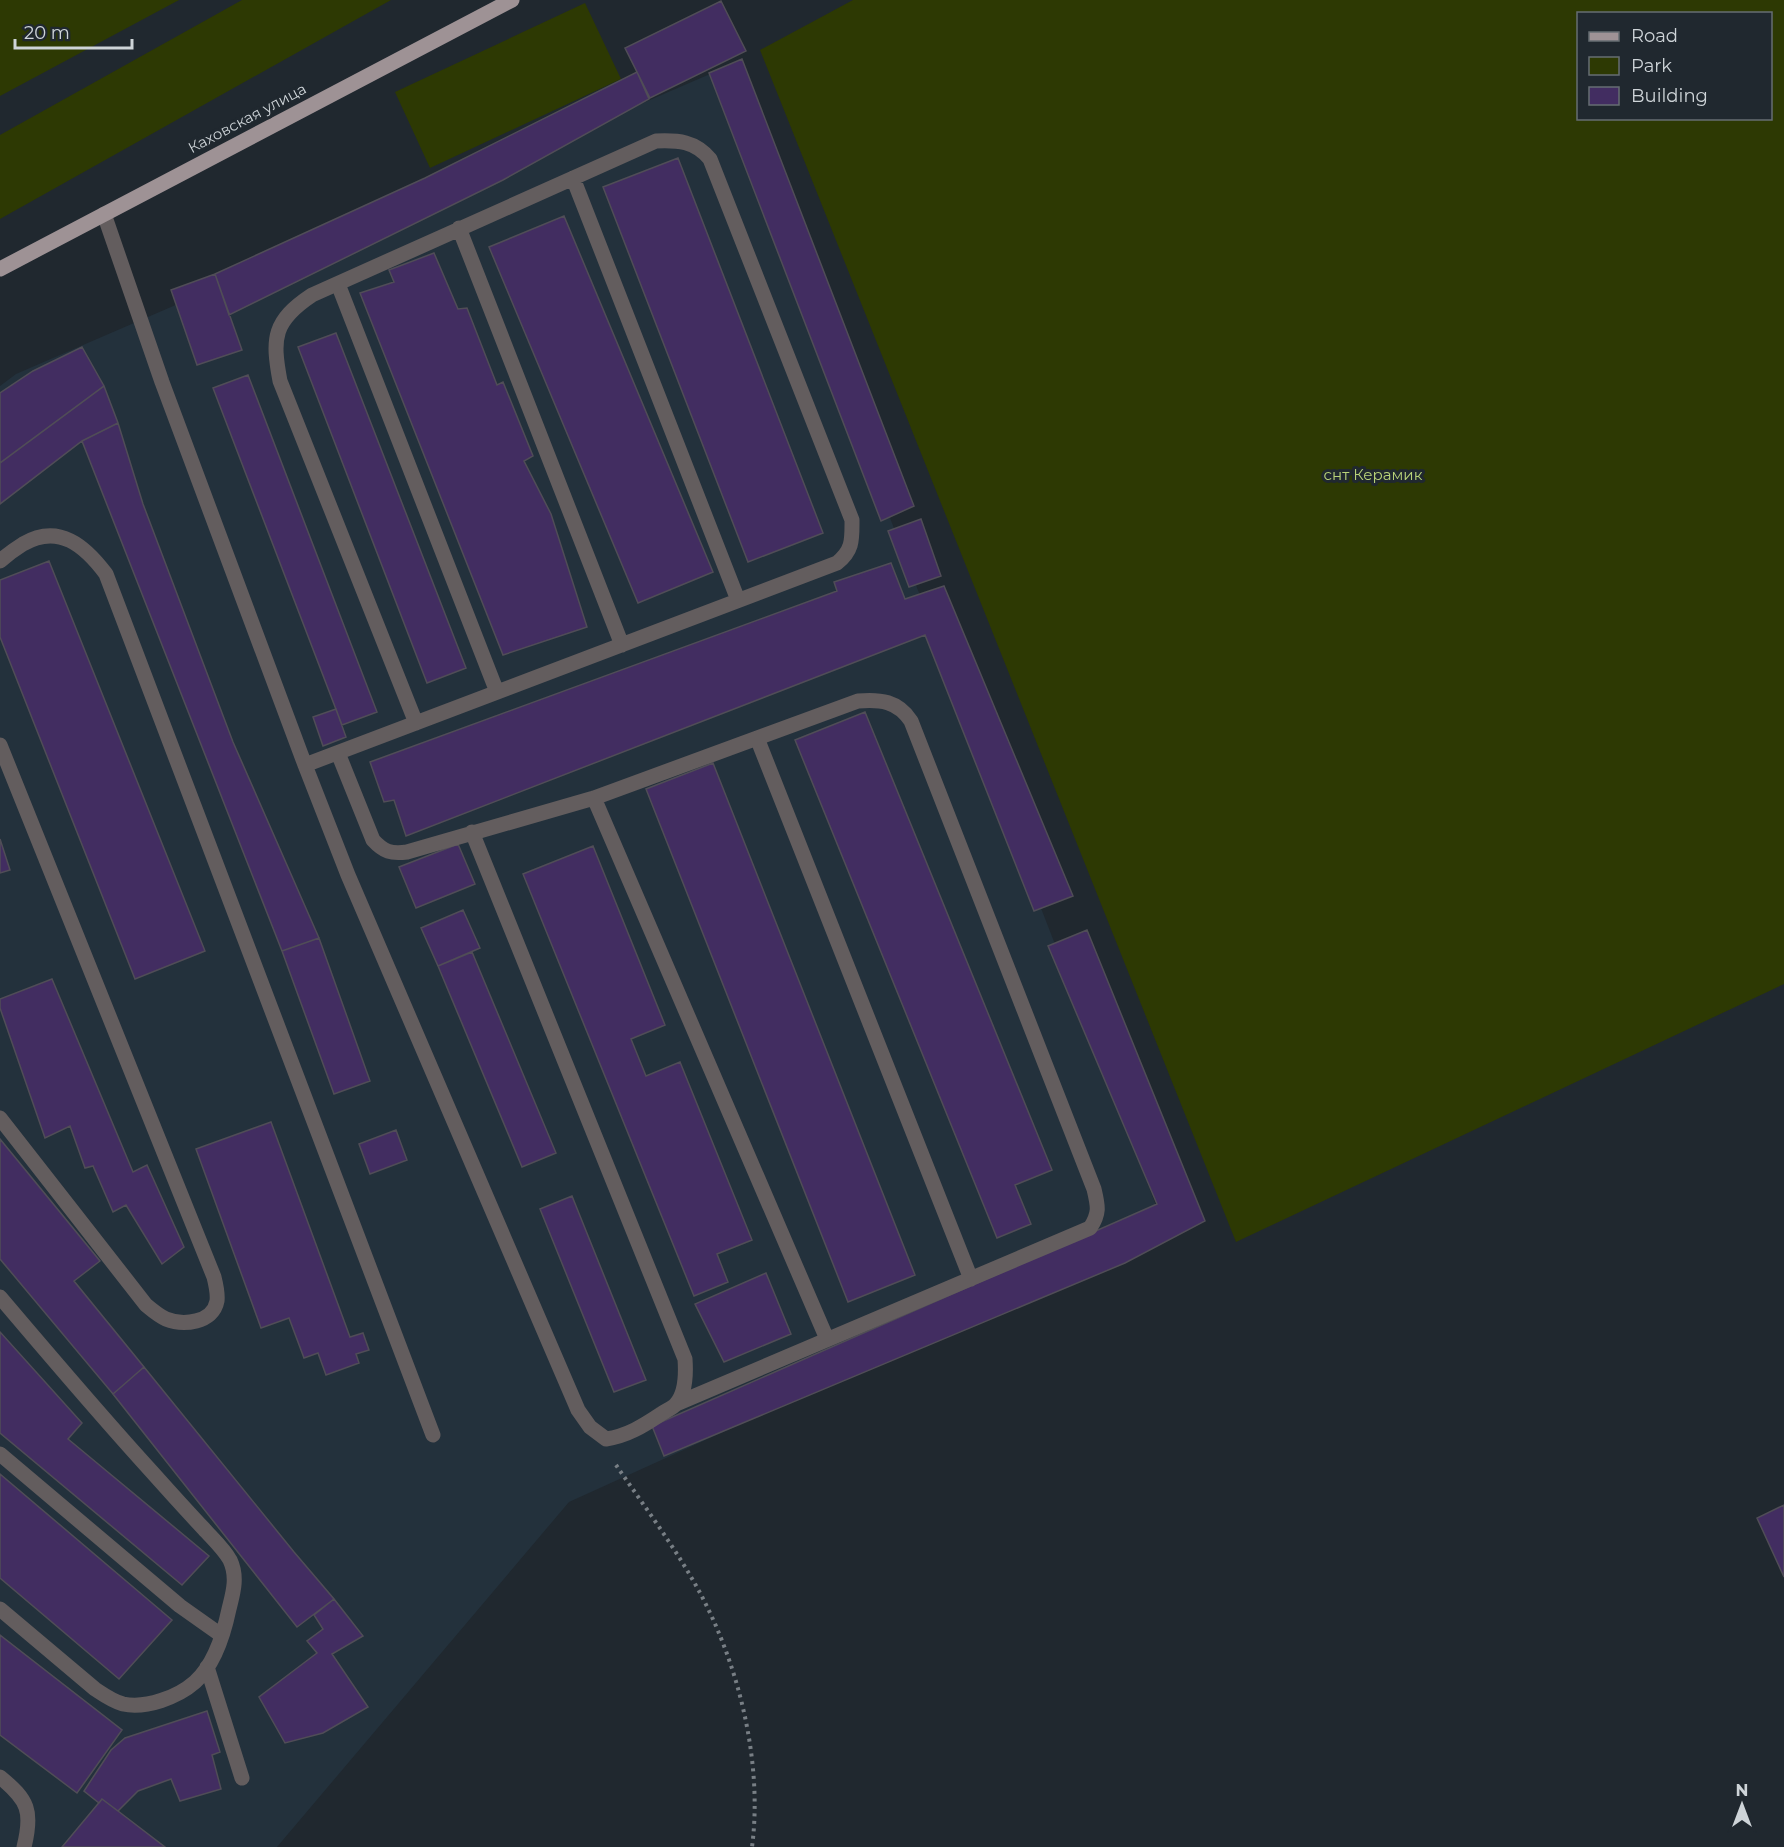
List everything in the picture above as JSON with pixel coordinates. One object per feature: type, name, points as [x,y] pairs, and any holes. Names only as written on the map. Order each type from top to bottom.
[{"type":"main road","name":"Каховская улица","points":[[0,269],[512,0]]},
{"type":"lane","points":[[305,765],[338,753],[622,645],[738,600],[837,563],[846,556],[850,548],[852,520],[710,159],[692,144],[681,141],[656,141],[459,228],[312,295],[296,306],[278,331],[275,340],[275,355],[280,381],[416,723]]},
{"type":"lane","points":[[573,178],[738,600]]},
{"type":"lane","points":[[104,214],[162,382],[348,875],[578,1410],[590,1427],[606,1439],[621,1437],[639,1429],[676,1404],[1090,1228],[1098,1210],[1094,1189],[906,713],[885,700],[858,701],[594,798],[407,852],[393,854],[383,851],[368,831],[338,753]]},
{"type":"lane","points":[[459,228],[622,645]]},
{"type":"lane","points":[[338,284],[497,692]]},
{"type":"lane","points":[[0,561],[23,544],[35,539],[49,536],[62,537],[80,544],[106,574],[433,1435]]},
{"type":"lane","points":[[757,738],[971,1279]]},
{"type":"lane","points":[[0,745],[214,1277],[217,1302],[212,1311],[194,1322],[180,1323],[164,1318],[146,1305],[0,1118]]},
{"type":"lane","points":[[594,798],[827,1339]]},
{"type":"lane","points":[[472,832],[685,1359],[686,1374],[676,1404]]},
{"type":"lane","points":[[0,1297],[229,1559],[235,1575],[233,1593],[221,1635],[207,1667],[195,1682],[173,1695],[146,1704],[123,1704],[110,1699],[0,1609]]},
{"type":"lane","points":[[0,1454],[180,1606],[221,1635]]},
{"type":"lane","points":[[207,1667],[242,1778]]},
{"type":"lane","points":[[0,1777],[21,1796],[27,1809],[29,1822],[24,1847]]},
{"type":"path","points":[[590,1427],[674,1550],[699,1592],[723,1643],[742,1706],[753,1763],[755,1826],[752,1847]]},
{"type":"shaded area","points":[[717,71],[1166,1231],[569,1502],[277,1847],[0,1847],[0,386],[16,374]]},
{"type":"green space","points":[[0,0],[179,0],[0,96]]},
{"type":"green space","points":[[242,0],[391,0],[0,219],[0,135]]},
{"type":"green space","name":"снт Керамик","points":[[853,0],[1784,0],[1784,984],[1236,1242],[760,50]]},
{"type":"green space","points":[[585,3],[621,79],[430,168],[395,92]]},
{"type":"building","points":[[721,1],[746,51],[650,98],[625,48]]},
{"type":"building","points":[[742,59],[914,506],[881,521],[709,73]]},
{"type":"building","points":[[637,72],[649,99],[503,180],[229,315],[215,274],[425,178]]},
{"type":"building","points":[[678,158],[823,533],[748,562],[603,187]]},
{"type":"building","points":[[564,216],[713,572],[638,603],[489,247]]},
{"type":"building","points":[[434,253],[458,309],[467,308],[497,385],[503,382],[533,456],[524,461],[551,514],[587,627],[503,655],[360,293],[394,282],[389,270]]},
{"type":"building","points":[[215,274],[242,350],[197,365],[171,290]]},
{"type":"building","points":[[336,333],[466,668],[427,683],[298,347]]},
{"type":"building","points":[[82,347],[104,386],[0,463],[0,393],[33,371]]},
{"type":"building","points":[[248,375],[377,712],[342,725],[213,388]]},
{"type":"building","points":[[104,386],[118,423],[82,441],[0,504],[0,463]]},
{"type":"building","points":[[118,423],[143,504],[233,742],[319,938],[282,951],[82,441]]},
{"type":"building","points":[[921,519],[941,576],[909,587],[888,531]]},
{"type":"building","points":[[49,561],[205,951],[135,979],[0,637],[0,580]]},
{"type":"building","points":[[891,563],[905,599],[944,586],[1073,896],[1034,911],[925,635],[406,836],[394,800],[384,802],[370,762],[837,591],[834,582]]},
{"type":"building","points":[[336,709],[346,737],[323,746],[313,717]]},
{"type":"building","points":[[865,712],[1052,1170],[1015,1185],[1031,1224],[997,1238],[795,740]]},
{"type":"building","points":[[713,763],[915,1275],[848,1302],[646,789]]},
{"type":"building","points":[[0,839],[10,870],[0,873]]},
{"type":"building","points":[[458,844],[475,884],[416,908],[399,867]]},
{"type":"building","points":[[593,846],[665,1025],[631,1039],[646,1076],[680,1062],[752,1240],[717,1254],[728,1282],[694,1296],[523,874]]},
{"type":"building","points":[[463,910],[480,948],[438,966],[421,928]]},
{"type":"building","points":[[1087,930],[1205,1221],[1125,1263],[664,1456],[652,1426],[1157,1204],[1048,946]]},
{"type":"building","points":[[319,938],[370,1081],[334,1094],[282,951]]},
{"type":"building","points":[[472,952],[556,1153],[522,1167],[438,966]]},
{"type":"building","points":[[52,979],[133,1172],[147,1165],[184,1247],[162,1264],[126,1205],[113,1212],[93,1166],[85,1168],[70,1126],[45,1138],[0,1008],[0,999]]},
{"type":"building","points":[[271,1122],[350,1337],[363,1333],[369,1350],[356,1354],[359,1363],[326,1375],[318,1353],[304,1358],[289,1318],[261,1328],[196,1149]]},
{"type":"building","points":[[396,1130],[407,1160],[370,1174],[359,1144]]},
{"type":"building","points":[[0,1139],[100,1261],[74,1281],[144,1367],[113,1394],[0,1259]]},
{"type":"building","points":[[572,1196],[646,1380],[614,1392],[540,1209]]},
{"type":"building","points":[[766,1273],[791,1334],[724,1362],[695,1304]]},
{"type":"building","points":[[0,1332],[82,1423],[68,1439],[209,1556],[182,1585],[0,1433]]},
{"type":"building","points":[[144,1367],[334,1599],[297,1627],[113,1394]]},
{"type":"building","points":[[0,1474],[172,1620],[119,1679],[0,1578]]},
{"type":"building","points":[[1784,1505],[1784,1577],[1757,1518]]},
{"type":"building","points":[[334,1599],[363,1636],[332,1654],[368,1707],[323,1733],[285,1743],[259,1697],[317,1653],[307,1641],[323,1629],[314,1615]]},
{"type":"building","points":[[0,1635],[122,1730],[77,1793],[0,1735]]},
{"type":"building","points":[[207,1711],[220,1752],[212,1755],[221,1789],[180,1801],[171,1779],[138,1791],[118,1811],[102,1799],[99,1803],[84,1791],[111,1750],[125,1738]]},
{"type":"building","points":[[102,1799],[118,1811],[165,1847],[62,1847]]}]
